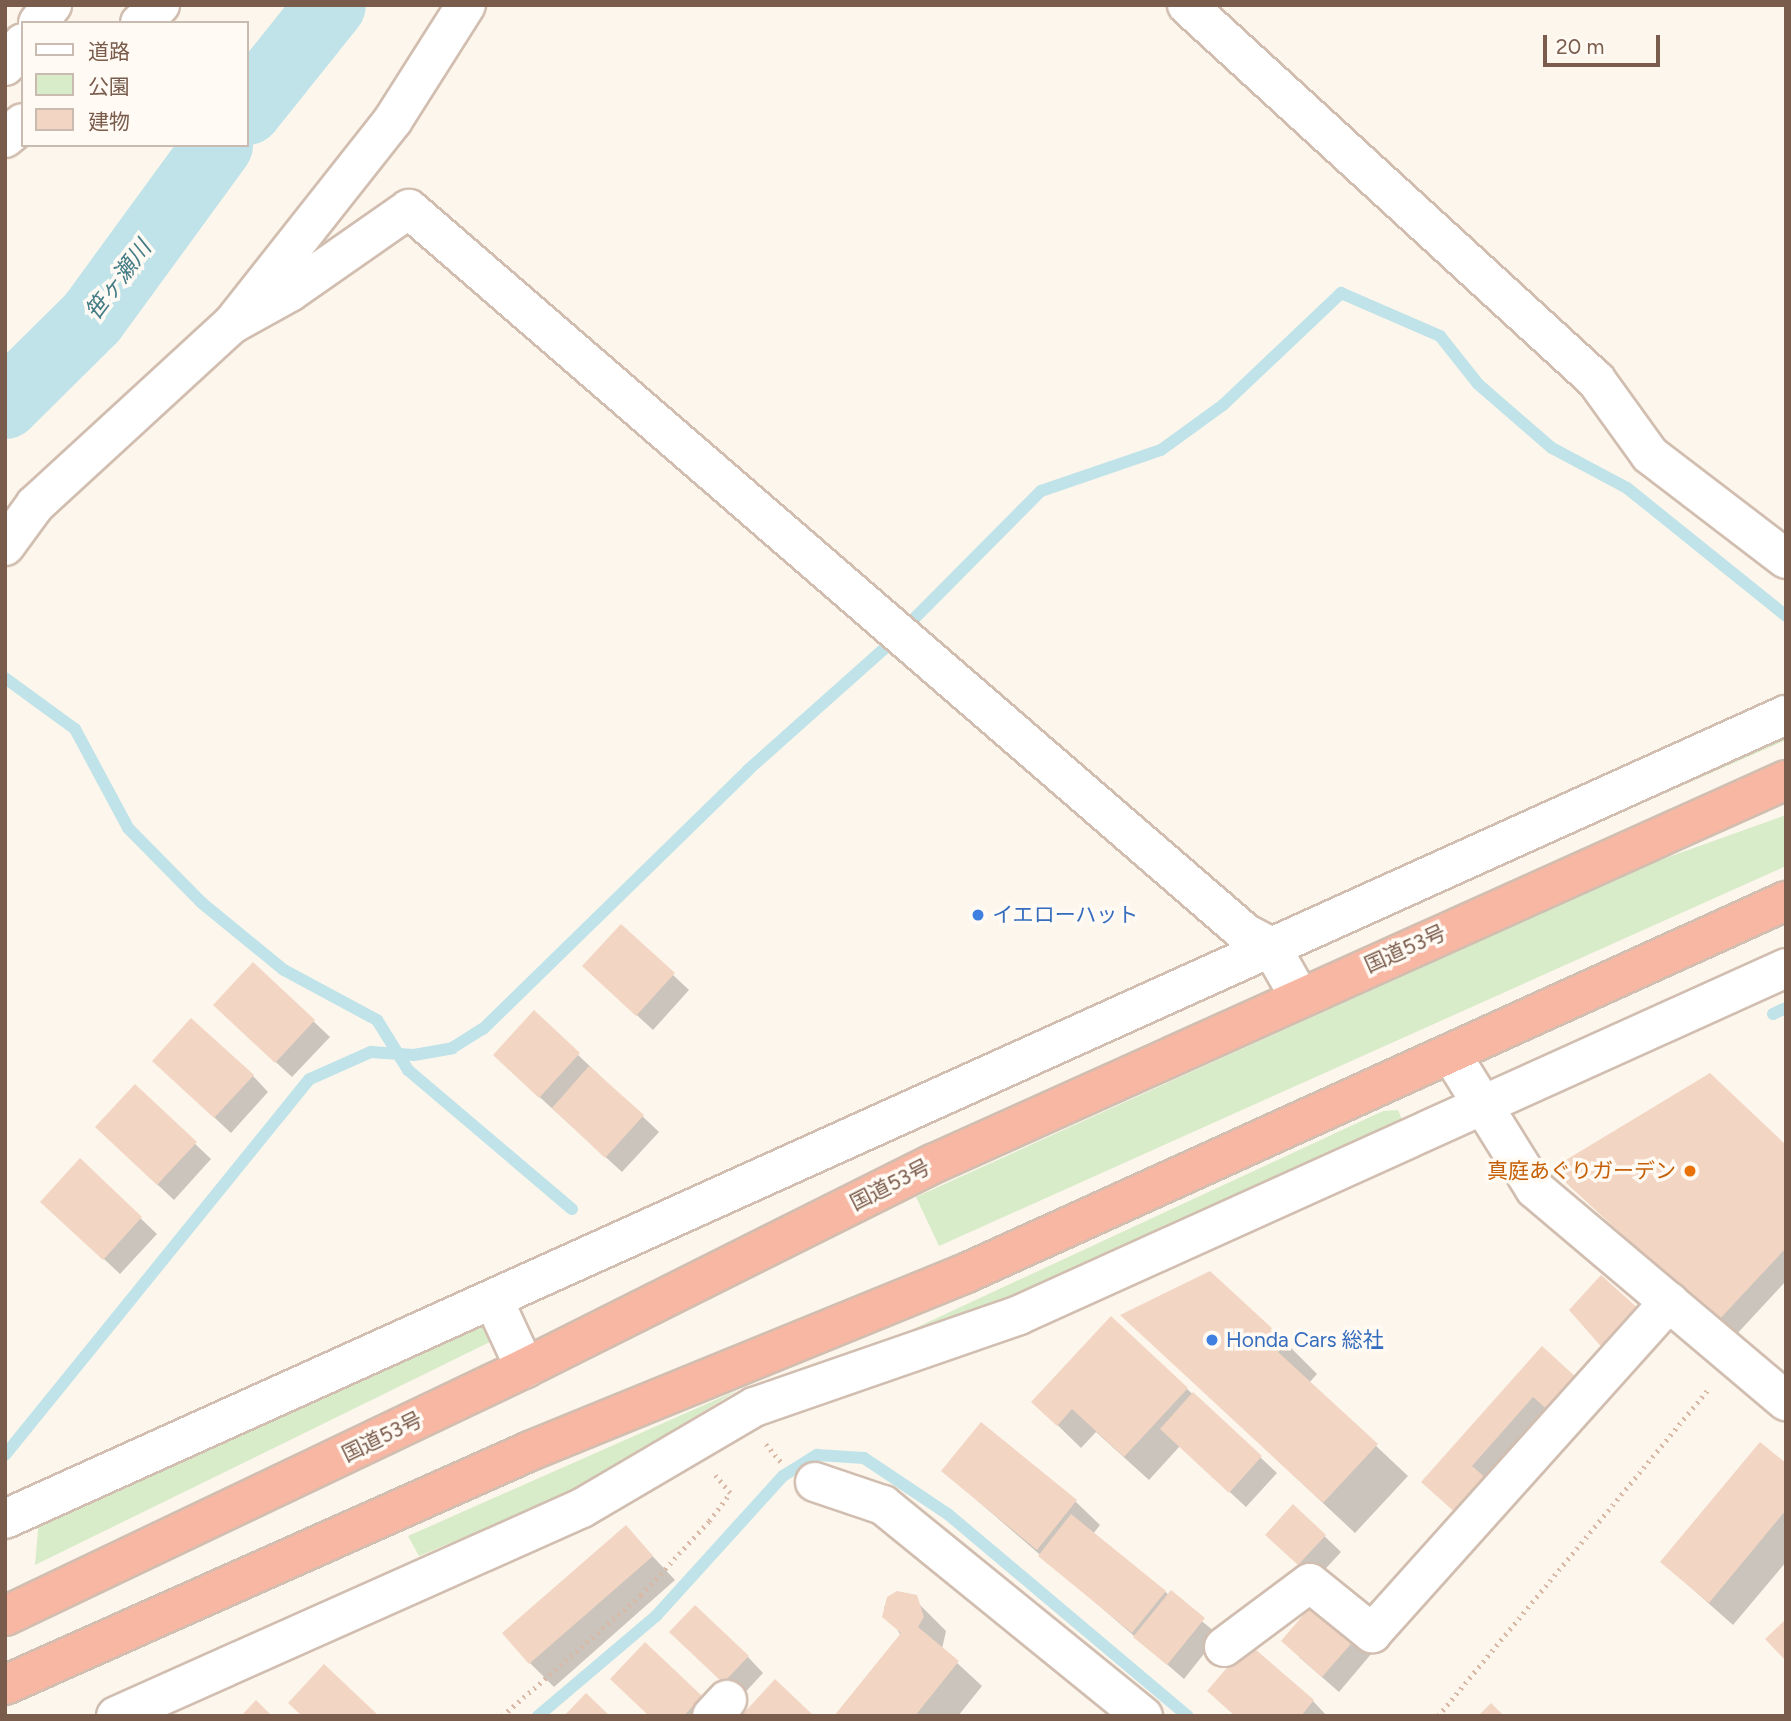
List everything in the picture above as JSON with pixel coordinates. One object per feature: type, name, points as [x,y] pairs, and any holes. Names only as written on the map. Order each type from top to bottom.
[{"type":"highway","name":"国道53号","points":[[5,1616],[525,1368],[935,1163],[1299,996],[1786,780]]},
{"type":"highway","points":[[14,1681],[530,1451],[964,1274],[1786,901]]},
{"type":"street","points":[[40,21],[52,5]]},
{"type":"street","points":[[142,21],[160,5]]},
{"type":"street","points":[[5,546],[35,505],[232,324],[393,120],[466,5]]},
{"type":"street","points":[[1187,5],[1596,380],[1650,455],[1786,559]]},
{"type":"street","points":[[5,66],[21,46]]},
{"type":"street","points":[[5,138],[21,125]]},
{"type":"street","points":[[232,324],[290,292],[409,209],[1245,933],[1271,947],[1299,996]]},
{"type":"street","points":[[5,1519],[494,1301],[1786,715]]},
{"type":"street","points":[[116,1716],[582,1508],[754,1407],[1019,1315],[1483,1101],[1786,968]]},
{"type":"street","points":[[1451,1054],[1483,1101],[1535,1189],[1786,1401]]},
{"type":"street","points":[[494,1301],[525,1368]]},
{"type":"street","points":[[1224,1647],[1310,1583],[1372,1633],[1669,1302]]},
{"type":"street","points":[[815,1482],[883,1505],[1143,1716]]},
{"type":"path","points":[[1438,1716],[1735,1358]]},
{"type":"path","points":[[502,1716],[641,1595],[709,1521],[730,1493],[706,1464]]},
{"type":"green space","points":[[1786,725],[1786,740],[1302,953]]},
{"type":"green space","points":[[1786,815],[1786,866],[939,1246],[916,1197],[1649,864]]},
{"type":"green space","points":[[1398,1110],[1403,1122],[918,1342],[911,1330],[1383,1111]]},
{"type":"green space","points":[[482,1320],[498,1338],[35,1565],[39,1519]]},
{"type":"green space","points":[[738,1390],[573,1492],[419,1556],[408,1536]]},
{"type":"building","points":[[621,924],[675,973],[636,1016],[582,966]]},
{"type":"building","points":[[253,962],[315,1020],[275,1063],[213,1005]]},
{"type":"building","points":[[534,1010],[580,1053],[539,1098],[493,1055]]},
{"type":"building","points":[[191,1018],[254,1075],[214,1118],[152,1061]]},
{"type":"building","points":[[589,1066],[644,1115],[605,1158],[552,1108]]},
{"type":"building","points":[[1710,1073],[1786,1145],[1786,1248],[1717,1322],[1551,1169]]},
{"type":"building","points":[[135,1084],[197,1142],[157,1185],[95,1127]]},
{"type":"building","points":[[80,1158],[142,1217],[103,1260],[40,1202]]},
{"type":"building","points":[[1210,1271],[1287,1342],[1278,1352],[1378,1444],[1323,1503],[1120,1315]]},
{"type":"building","points":[[1601,1275],[1641,1311],[1605,1351],[1569,1310]]},
{"type":"building","points":[[1111,1316],[1188,1388],[1124,1457],[1072,1409],[1057,1426],[1031,1402]]},
{"type":"building","points":[[1542,1346],[1578,1379],[1550,1412],[1533,1397],[1472,1466],[1488,1480],[1458,1515],[1421,1482]]},
{"type":"building","points":[[1193,1392],[1262,1456],[1229,1493],[1160,1429]]},
{"type":"building","points":[[981,1422],[1077,1500],[1037,1550],[941,1471]]},
{"type":"building","points":[[1760,1442],[1786,1463],[1786,1510],[1709,1603],[1660,1562]]},
{"type":"building","points":[[1293,1504],[1326,1535],[1298,1565],[1265,1535]]},
{"type":"building","points":[[1071,1514],[1166,1591],[1132,1633],[1038,1556]]},
{"type":"building","points":[[626,1525],[653,1556],[529,1664],[502,1633]]},
{"type":"building","points":[[1171,1590],[1205,1618],[1167,1665],[1133,1637]]},
{"type":"building","points":[[897,1591],[917,1595],[924,1617],[918,1627],[959,1661],[915,1716],[834,1716],[901,1633],[882,1617],[887,1597]]},
{"type":"building","points":[[1316,1600],[1358,1636],[1322,1677],[1281,1641]]},
{"type":"building","points":[[695,1605],[749,1656],[723,1683],[669,1632]]},
{"type":"building","points":[[1786,1619],[1786,1661],[1765,1639]]},
{"type":"building","points":[[645,1642],[702,1696],[684,1716],[649,1716],[610,1679]]},
{"type":"building","points":[[1248,1643],[1314,1700],[1301,1716],[1235,1716],[1207,1691]]},
{"type":"building","points":[[324,1664],[379,1716],[302,1716],[288,1703]]},
{"type":"building","points":[[775,1679],[814,1716],[741,1716]]},
{"type":"building","points":[[586,1693],[610,1716],[564,1716]]},
{"type":"building","points":[[256,1700],[272,1716],[241,1716]]},
{"type":"building","points":[[1491,1703],[1504,1716],[1478,1716]]},
{"type":"waterway","name":"笹ヶ瀬川","points":[[248,109],[331,5]]},
{"type":"waterway","name":"笹ヶ瀬川","points":[[5,404],[92,318],[217,147]]},
{"type":"waterway","points":[[5,1455],[310,1079],[371,1052],[414,1055],[452,1048],[483,1029],[748,770],[886,647],[1041,491],[1161,450],[1223,405],[1341,293],[1440,336],[1478,384],[1552,448],[1627,488],[1786,616]]},
{"type":"waterway","points":[[5,678],[75,729],[128,828],[202,903],[284,970],[377,1020],[408,1070],[572,1209]]},
{"type":"waterway","points":[[1773,1014],[1786,1008]]},
{"type":"waterway","points":[[538,1716],[656,1616],[783,1476],[817,1455],[864,1458],[949,1515],[1188,1716]]},
{"type":"place","name":"イエローハット","points":[[978,915]]},
{"type":"place","name":"真庭あぐりガーデン","points":[[1690,1171]]},
{"type":"place","name":"Honda Cars 総社","points":[[1212,1340]]}]
